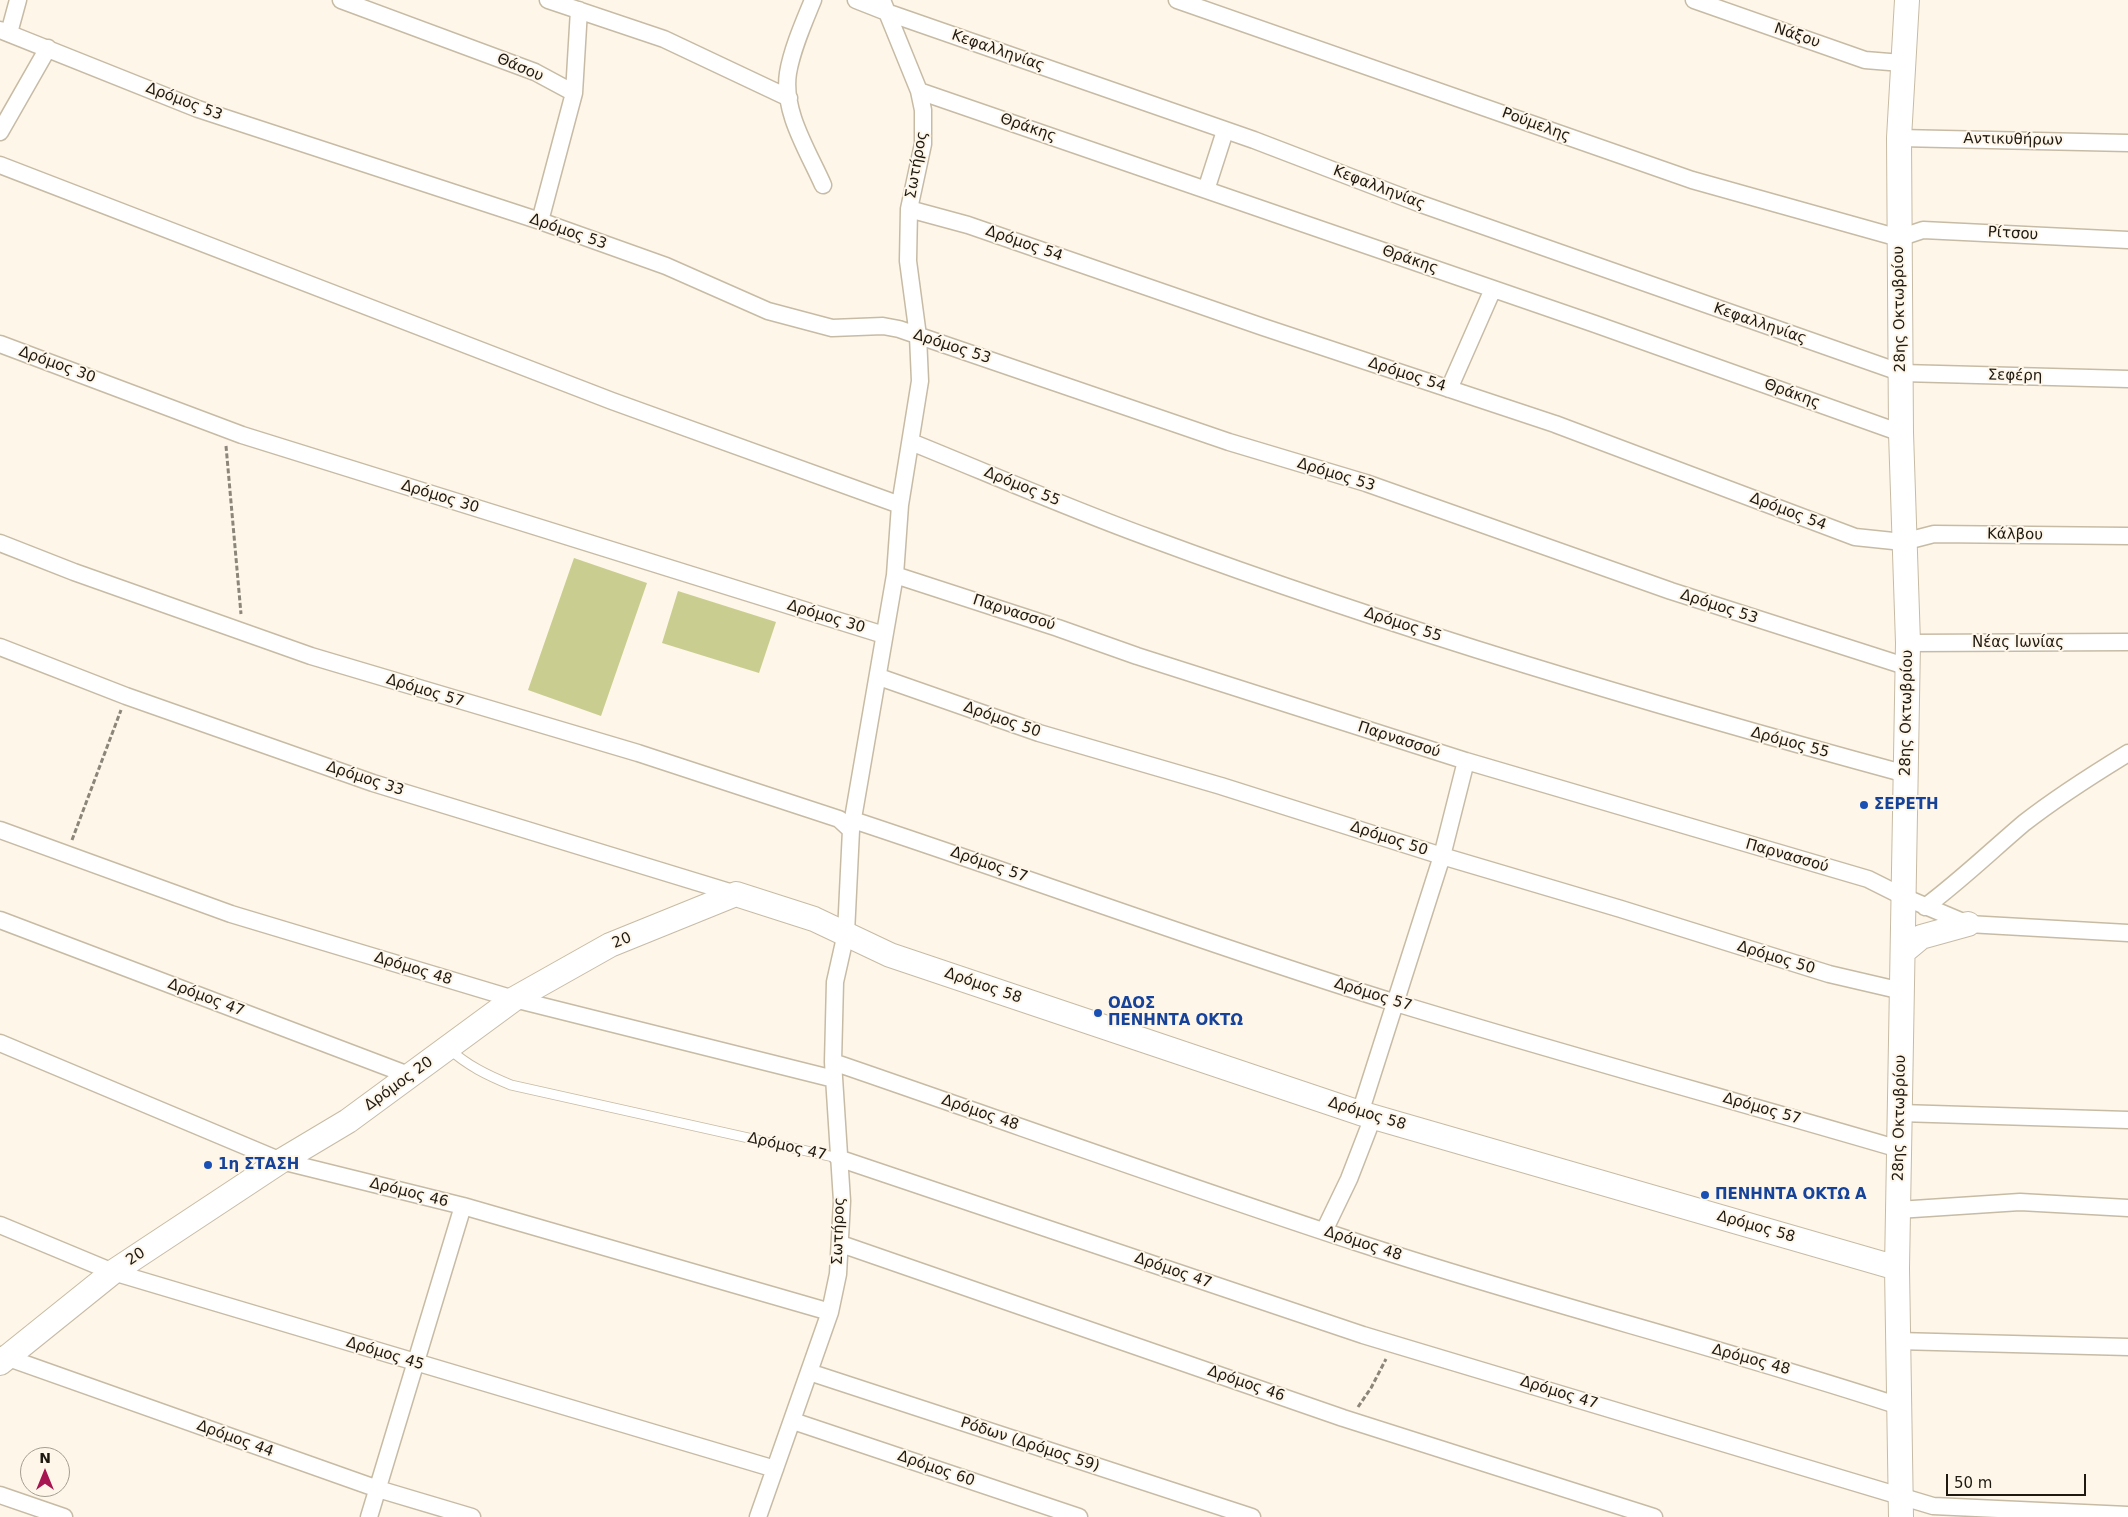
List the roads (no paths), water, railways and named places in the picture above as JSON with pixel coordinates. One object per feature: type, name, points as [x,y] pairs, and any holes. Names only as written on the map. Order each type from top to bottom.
[{"type":"street","points":[[4,32],[18,0]]},
{"type":"street","name":"Θάσου","points":[[341,0],[534,72],[574,93]]},
{"type":"street","points":[[548,0],[664,40],[789,98]]},
{"type":"street","points":[[813,0],[788,73],[789,98],[792,114],[823,185]]},
{"type":"street","name":"Κεφαλληνίας","points":[[856,0],[886,7],[1225,130],[1421,204],[1902,374]]},
{"type":"street","name":"Ρούμελης","points":[[1177,0],[1692,180],[1898,238]]},
{"type":"street","name":"Νάξου","points":[[1694,0],[1865,60],[1902,63]]},
{"type":"street","name":"28ης Οκτωβρίου","points":[[1901,1506],[1897,1268],[1908,643],[1903,542],[1902,374],[1898,238],[1899,138],[1907,0]]},
{"type":"street","name":"Σωτήρος","points":[[763,1516],[775,1469],[830,1312],[838,1274],[842,1201],[833,1062],[835,982],[846,933],[852,825],[879,678],[884,635],[895,575],[900,504],[920,381],[918,336],[908,261],[910,209],[924,136],[923,110],[918,91],[886,7]]},
{"type":"street","points":[[540,221],[574,93],[579,10]]},
{"type":"street","name":"Δρόμος 53","points":[[4,32],[198,109],[540,221],[666,266],[768,311],[832,328],[884,326],[918,336],[1229,442],[1366,484],[1671,591],[1908,667]]},
{"type":"street","points":[[0,132],[48,48]]},
{"type":"street","name":"Θράκης","points":[[918,91],[1493,289],[1901,433]]},
{"type":"street","points":[[1206,190],[1225,130]]},
{"type":"street","name":"Αντικυθήρων","points":[[1899,138],[2128,142]]},
{"type":"street","points":[[0,165],[612,401],[900,504]]},
{"type":"street","name":"Δρόμος 54","points":[[910,209],[968,225],[1555,424],[1855,537],[1903,542]]},
{"type":"street","name":"Ρίτσου","points":[[1898,238],[1923,230],[2128,240]]},
{"type":"street","points":[[1448,389],[1493,289]]},
{"type":"street","name":"Δρόμος 30","points":[[0,344],[224,428],[884,635]]},
{"type":"street","name":"Σεφέρη","points":[[1902,374],[2128,379]]},
{"type":"street","name":"Δρόμος 55","points":[[911,442],[1150,538],[1416,630],[1732,727],[1906,774]]},
{"type":"street","name":"Κάλβου","points":[[1903,542],[1934,534],[2128,536]]},
{"type":"street","name":"Δρόμος 57","points":[[0,543],[74,572],[321,659],[638,753],[839,819],[852,825],[1016,874],[1182,934],[1397,1003],[1899,1149]]},
{"type":"street","name":"Παρνασσού","points":[[895,575],[1137,656],[1466,761],[1868,879],[1926,907],[1968,924],[2128,933]]},
{"type":"street","name":"Νέας Ιωνίας","points":[[1908,643],[2128,642]]},
{"type":"street","name":"Δρόμος 33","points":[[0,646],[126,696],[373,783],[736,894]]},
{"type":"street","name":"Δρόμος 50","points":[[879,678],[1039,733],[1221,786],[1442,856],[1621,909],[1829,974],[1902,991]]},
{"type":"street","points":[[1926,907],[2024,824],[2071,788],[2128,753]]},
{"type":"street","points":[[1324,1231],[1349,1179],[1397,1003],[1442,856],[1466,761]]},
{"type":"street","name":"Δρόμος 48","points":[[0,830],[231,914],[514,999],[834,1079]]},
{"type":"street","name":"Δρόμος 58","points":[[736,894],[814,918],[890,955],[1367,1115],[1897,1268]]},
{"type":"street","name":"20","points":[[514,999],[610,945],[736,894]]},
{"type":"street","name":"Δρόμος 47","points":[[0,920],[411,1076]]},
{"type":"street","points":[[1903,952],[1921,937],[1968,924]]},
{"type":"street","name":"Δρόμος 20","points":[[281,1161],[348,1121],[514,999]]},
{"type":"street","name":"Δρόμος 46","points":[[0,1043],[281,1161],[463,1206],[830,1312]]},
{"type":"street","name":"Δρόμος 48","points":[[833,1062],[1324,1231],[1700,1347],[1799,1373],[1899,1406]]},
{"type":"street","points":[[1900,1113],[2128,1120]]},
{"type":"street","name":"Δρόμος 47","points":[[838,1158],[1394,1344],[1901,1506],[2128,1515]]},
{"type":"street","name":"20","points":[[2,1358],[113,1272],[281,1161]]},
{"type":"street","points":[[1898,1210],[2020,1202],[2128,1208]]},
{"type":"street","points":[[369,1517],[463,1206]]},
{"type":"street","name":"Δρόμος 45","points":[[0,1225],[113,1272],[414,1364],[775,1469]]},
{"type":"street","name":"Δρόμος 46","points":[[841,1244],[1349,1420],[1654,1517]]},
{"type":"street","points":[[1898,1341],[2128,1347]]},
{"type":"street","name":"Δρόμος 44","points":[[2,1358],[378,1489],[472,1517]]},
{"type":"street","name":"Ρόδων (Δρόμος 59)","points":[[809,1372],[1249,1517]]},
{"type":"street","name":"Δρόμος 60","points":[[793,1421],[1079,1517]]},
{"type":"street","points":[[0,1495],[64,1517]]},
{"type":"lane","name":"Δρόμος 47","points":[[448,1048],[465,1063],[483,1074],[511,1085],[838,1158]]},
{"type":"place","name":"ΣΕΡΕΤΗ","points":[[1864,805]]},
{"type":"place","name":"ΟΔΟΣ ΠΕΝΗΝΤΑ ΟΚΤΩ","points":[[1098,1013]]},
{"type":"place","name":"1η ΣΤΑΣΗ","points":[[208,1165]]},
{"type":"place","name":"ΠΕΝΗΝΤΑ ΟΚΤΩ Α","points":[[1705,1195]]}]
